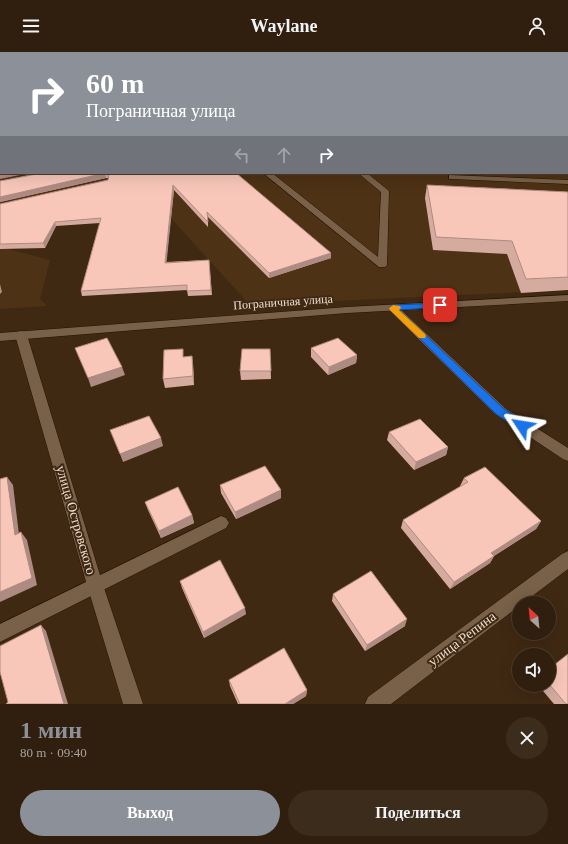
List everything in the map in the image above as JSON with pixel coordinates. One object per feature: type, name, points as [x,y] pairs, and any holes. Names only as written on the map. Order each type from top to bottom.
[{"type":"street","points":[[267,174],[382,265],[385,191],[363,174]]},
{"type":"street","points":[[452,177],[568,182]]},
{"type":"street","name":"Пограничная улица","points":[[0,337],[393,308],[568,298]]},
{"type":"street","points":[[393,308],[500,411],[568,455]]},
{"type":"street","name":"улица Островского","points":[[21,335],[132,704]]},
{"type":"street","points":[[0,633],[221,523]]},
{"type":"street","name":"улица Репина","points":[[375,704],[568,559]]},
{"type":"shaded area","points":[[0,174],[568,174],[568,290],[250,305],[158,204],[0,221]]},
{"type":"shaded area","points":[[0,247],[50,260],[40,299],[47,306],[0,309]]},
{"type":"building","points":[[37,174],[101,174],[0,197],[0,181]]},
{"type":"building","points":[[109,174],[237,174],[331,253],[269,273],[207,212],[208,222],[173,185],[165,263],[209,260],[211,290],[187,291],[187,285],[81,291],[101,218],[55,222],[43,243],[0,244],[0,204],[108,180]]},
{"type":"building","points":[[427,185],[568,192],[568,277],[526,279],[512,241],[436,237]]},
{"type":"building","points":[[107,338],[122,367],[88,378],[75,348]]},
{"type":"building","points":[[338,338],[357,355],[329,367],[311,348]]},
{"type":"building","points":[[183,349],[183,357],[192,356],[193,376],[163,379],[164,350]]},
{"type":"building","points":[[242,349],[270,349],[271,371],[240,371]]},
{"type":"building","points":[[149,416],[161,438],[120,454],[110,430]]},
{"type":"building","points":[[420,419],[448,447],[416,462],[389,432]]},
{"type":"building","points":[[265,466],[281,490],[235,512],[220,485]]},
{"type":"building","points":[[485,467],[541,521],[491,553],[494,556],[454,582],[403,520],[468,482],[464,478]]},
{"type":"building","points":[[7,477],[15,535],[21,532],[32,578],[0,592],[0,479]]},
{"type":"building","points":[[178,487],[192,515],[159,531],[145,502]]},
{"type":"building","points":[[220,560],[245,608],[203,632],[180,581]]},
{"type":"building","points":[[371,571],[407,619],[367,645],[333,594]]},
{"type":"building","points":[[41,625],[64,704],[6,704],[8,702],[0,672],[0,646]]},
{"type":"building","points":[[284,648],[307,690],[285,704],[240,704],[229,680]]},
{"type":"building","points":[[568,654],[568,704],[566,704],[556,692],[556,663]]},
{"type":"slow traffic","points":[[397,308],[393,308],[422,336]]},
{"type":"route","points":[[440,305],[393,308],[500,411],[522,426]]}]
